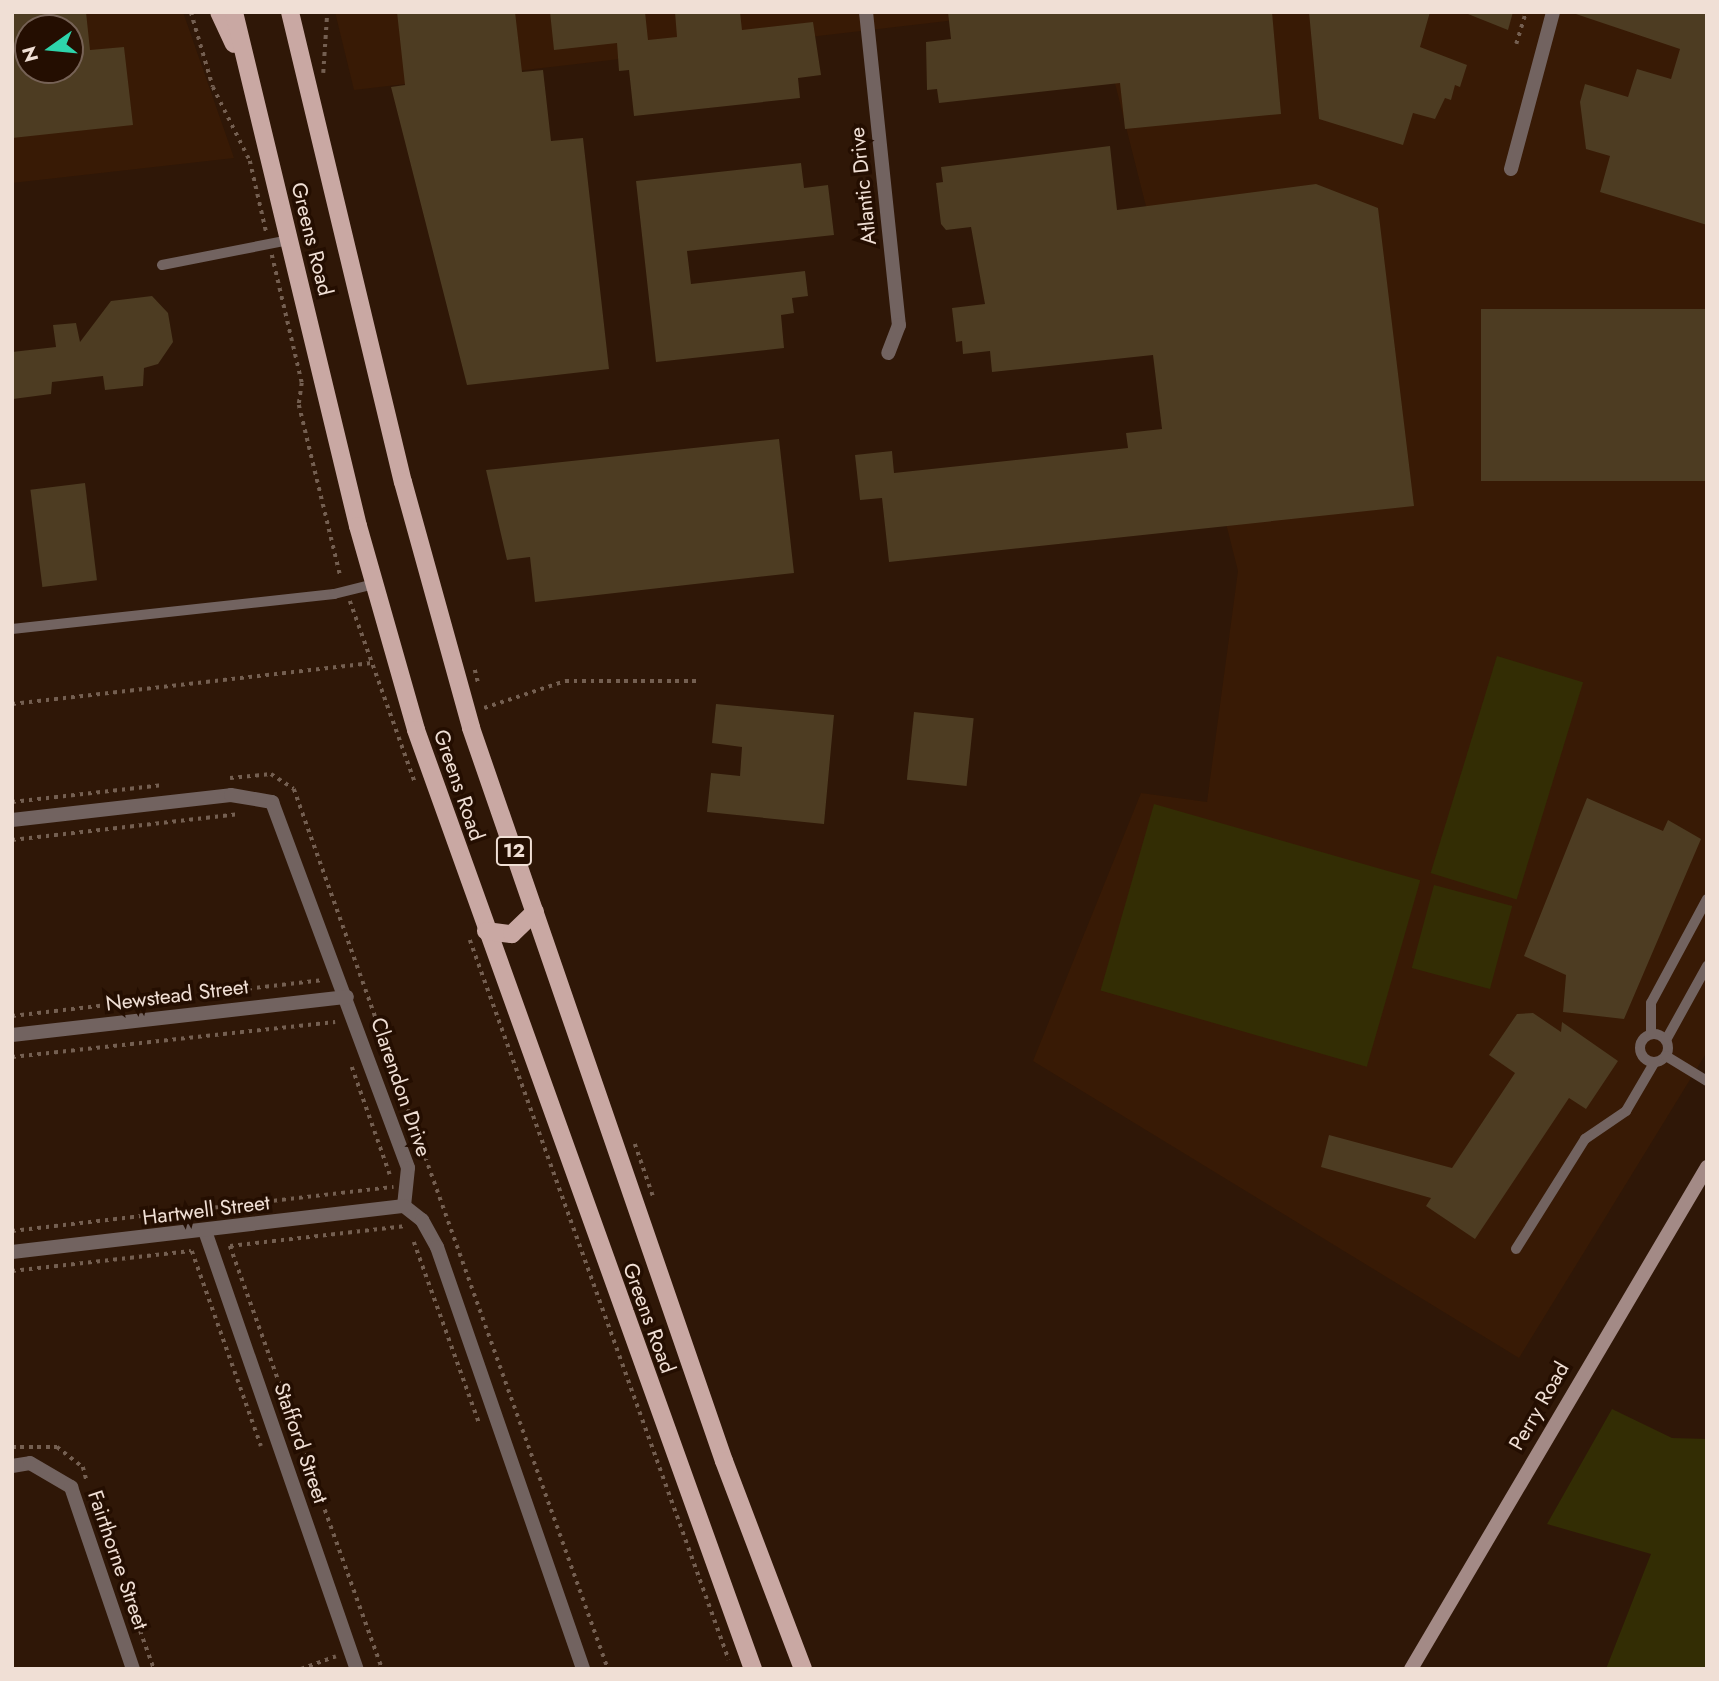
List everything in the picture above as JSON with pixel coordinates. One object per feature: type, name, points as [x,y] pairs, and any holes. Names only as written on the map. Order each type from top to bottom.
[{"type":"main road","points":[[219,12],[249,72]]},
{"type":"main road","name":"Greens Road","points":[[234,12],[374,584],[416,730],[486,932],[753,1669]]},
{"type":"main road","name":"Greens Road","points":[[290,12],[433,597],[535,912],[724,1461],[803,1669]]},
{"type":"main road","points":[[486,932],[512,934],[535,912]]},
{"type":"main road","name":"Perry Road","points":[[1411,1669],[1707,1167]]},
{"type":"street","name":"Atlantic Drive","points":[[866,12],[899,325],[888,353]]},
{"type":"street","points":[[1511,169],[1553,12]]},
{"type":"street","name":"Clarendon Drive","points":[[12,820],[231,795],[272,802],[347,997],[408,1168],[403,1207]]},
{"type":"street","name":"Newstead Street","points":[[12,1035],[347,997]]},
{"type":"street","points":[[403,1207],[422,1220],[437,1247],[583,1669]]},
{"type":"street","name":"Hartwell Street","points":[[12,1252],[403,1207]]},
{"type":"street","name":"Stafford Street","points":[[205,1231],[357,1669]]},
{"type":"street","name":"Fairthorne Street","points":[[12,1466],[30,1463],[71,1487],[133,1669]]},
{"type":"lane","points":[[162,265],[289,240]]},
{"type":"lane","points":[[12,629],[327,595],[374,584]]},
{"type":"lane","points":[[1654,1063],[1642,1057],[1640,1049],[1651,1034],[1651,1003],[1707,899]]},
{"type":"lane","points":[[1666,1056],[1666,1040],[1707,966]]},
{"type":"lane","points":[[1651,1034],[1666,1040]]},
{"type":"lane","points":[[1516,1249],[1585,1139],[1626,1111],[1654,1063],[1666,1056]]},
{"type":"lane","points":[[1666,1056],[1707,1081]]},
{"type":"path","points":[[323,76],[327,12]]},
{"type":"path","points":[[1516,44],[1526,12]]},
{"type":"path","points":[[12,704],[373,663]]},
{"type":"path","points":[[473,664],[481,691]]},
{"type":"path","points":[[484,708],[565,681],[700,681]]},
{"type":"path","points":[[482,699],[485,714]]},
{"type":"path","points":[[12,840],[249,813]]},
{"type":"path","points":[[316,968],[340,1034]]},
{"type":"path","points":[[12,1016],[321,980]]},
{"type":"path","points":[[12,1057],[335,1021]]},
{"type":"path","points":[[349,1060],[483,1434]]},
{"type":"path","points":[[634,1141],[656,1207]]},
{"type":"path","points":[[12,1231],[395,1187]]},
{"type":"path","points":[[230,1246],[382,1669]]},
{"type":"path","points":[[301,1669],[336,1656]]},
{"type":"shaded area","points":[[12,12],[183,12],[234,158],[12,183]]},
{"type":"shaded area","points":[[335,12],[1024,12],[354,90]]},
{"type":"shaded area","points":[[1097,12],[1707,12],[1707,1052],[1519,1358],[1033,1061],[1141,793],[1207,802],[1238,571]]},
{"type":"shaded area","points":[[1497,656],[1583,682],[1517,899],[1431,873]]},
{"type":"shaded area","points":[[1154,804],[1420,880],[1367,1067],[1101,990]]},
{"type":"shaded area","points":[[1434,885],[1512,906],[1490,989],[1412,968]]},
{"type":"shaded area","points":[[1612,1409],[1672,1438],[1707,1439],[1707,1669],[1606,1669],[1651,1554],[1547,1524]]},
{"type":"building","points":[[12,12],[86,12],[90,50],[124,47],[133,125],[12,138]]},
{"type":"building","points":[[397,12],[515,12],[522,72],[543,70],[551,141],[583,138],[609,369],[467,385],[391,87],[405,85]]},
{"type":"building","points":[[550,12],[645,12],[648,40],[677,37],[675,12],[740,12],[742,30],[813,22],[821,75],[798,78],[800,98],[634,116],[629,70],[619,71],[617,43],[554,50]]},
{"type":"building","points":[[948,12],[1272,12],[1281,114],[1125,129],[1120,83],[939,103],[937,89],[927,90],[926,42],[951,39]]},
{"type":"building","points":[[1309,12],[1430,12],[1420,47],[1467,65],[1460,87],[1455,85],[1451,100],[1445,98],[1435,119],[1413,113],[1403,145],[1319,119]]},
{"type":"building","points":[[1463,12],[1513,12],[1508,30]]},
{"type":"building","points":[[1570,12],[1707,12],[1707,225],[1600,192],[1610,156],[1586,149],[1580,102],[1585,84],[1628,97],[1637,69],[1671,79],[1680,49]]},
{"type":"building","points":[[1110,146],[1117,210],[1316,184],[1378,208],[1414,506],[889,562],[882,498],[860,500],[855,455],[892,451],[894,473],[1128,448],[1126,433],[1162,429],[1153,355],[992,372],[990,351],[963,354],[962,341],[956,342],[952,308],[985,304],[971,227],[946,230],[941,224],[936,183],[943,182],[941,167]]},
{"type":"building","points":[[801,163],[804,188],[828,185],[834,235],[687,251],[691,284],[805,271],[808,296],[792,298],[794,313],[781,315],[784,348],[656,362],[636,181]]},
{"type":"building","points":[[152,296],[168,313],[173,342],[158,364],[144,368],[143,386],[105,390],[103,376],[52,382],[51,394],[13,399],[12,352],[56,347],[53,325],[76,323],[80,342],[111,301]]},
{"type":"building","points":[[1481,309],[1707,309],[1707,481],[1481,481]]},
{"type":"building","points":[[779,439],[794,573],[535,602],[530,557],[507,560],[486,470]]},
{"type":"building","points":[[85,483],[97,580],[42,587],[30,490]]},
{"type":"building","points":[[716,704],[834,715],[824,824],[707,812],[711,773],[740,776],[742,747],[712,743]]},
{"type":"building","points":[[914,712],[974,718],[967,786],[907,780]]},
{"type":"building","points":[[1587,798],[1663,831],[1668,820],[1701,839],[1624,1019],[1563,1012],[1566,975],[1524,956]]},
{"type":"building","points":[[1533,1013],[1561,1032],[1562,1022],[1618,1061],[1586,1109],[1569,1098],[1475,1239],[1426,1206],[1431,1198],[1321,1167],[1329,1135],[1452,1168],[1515,1073],[1489,1055],[1517,1014]]}]
